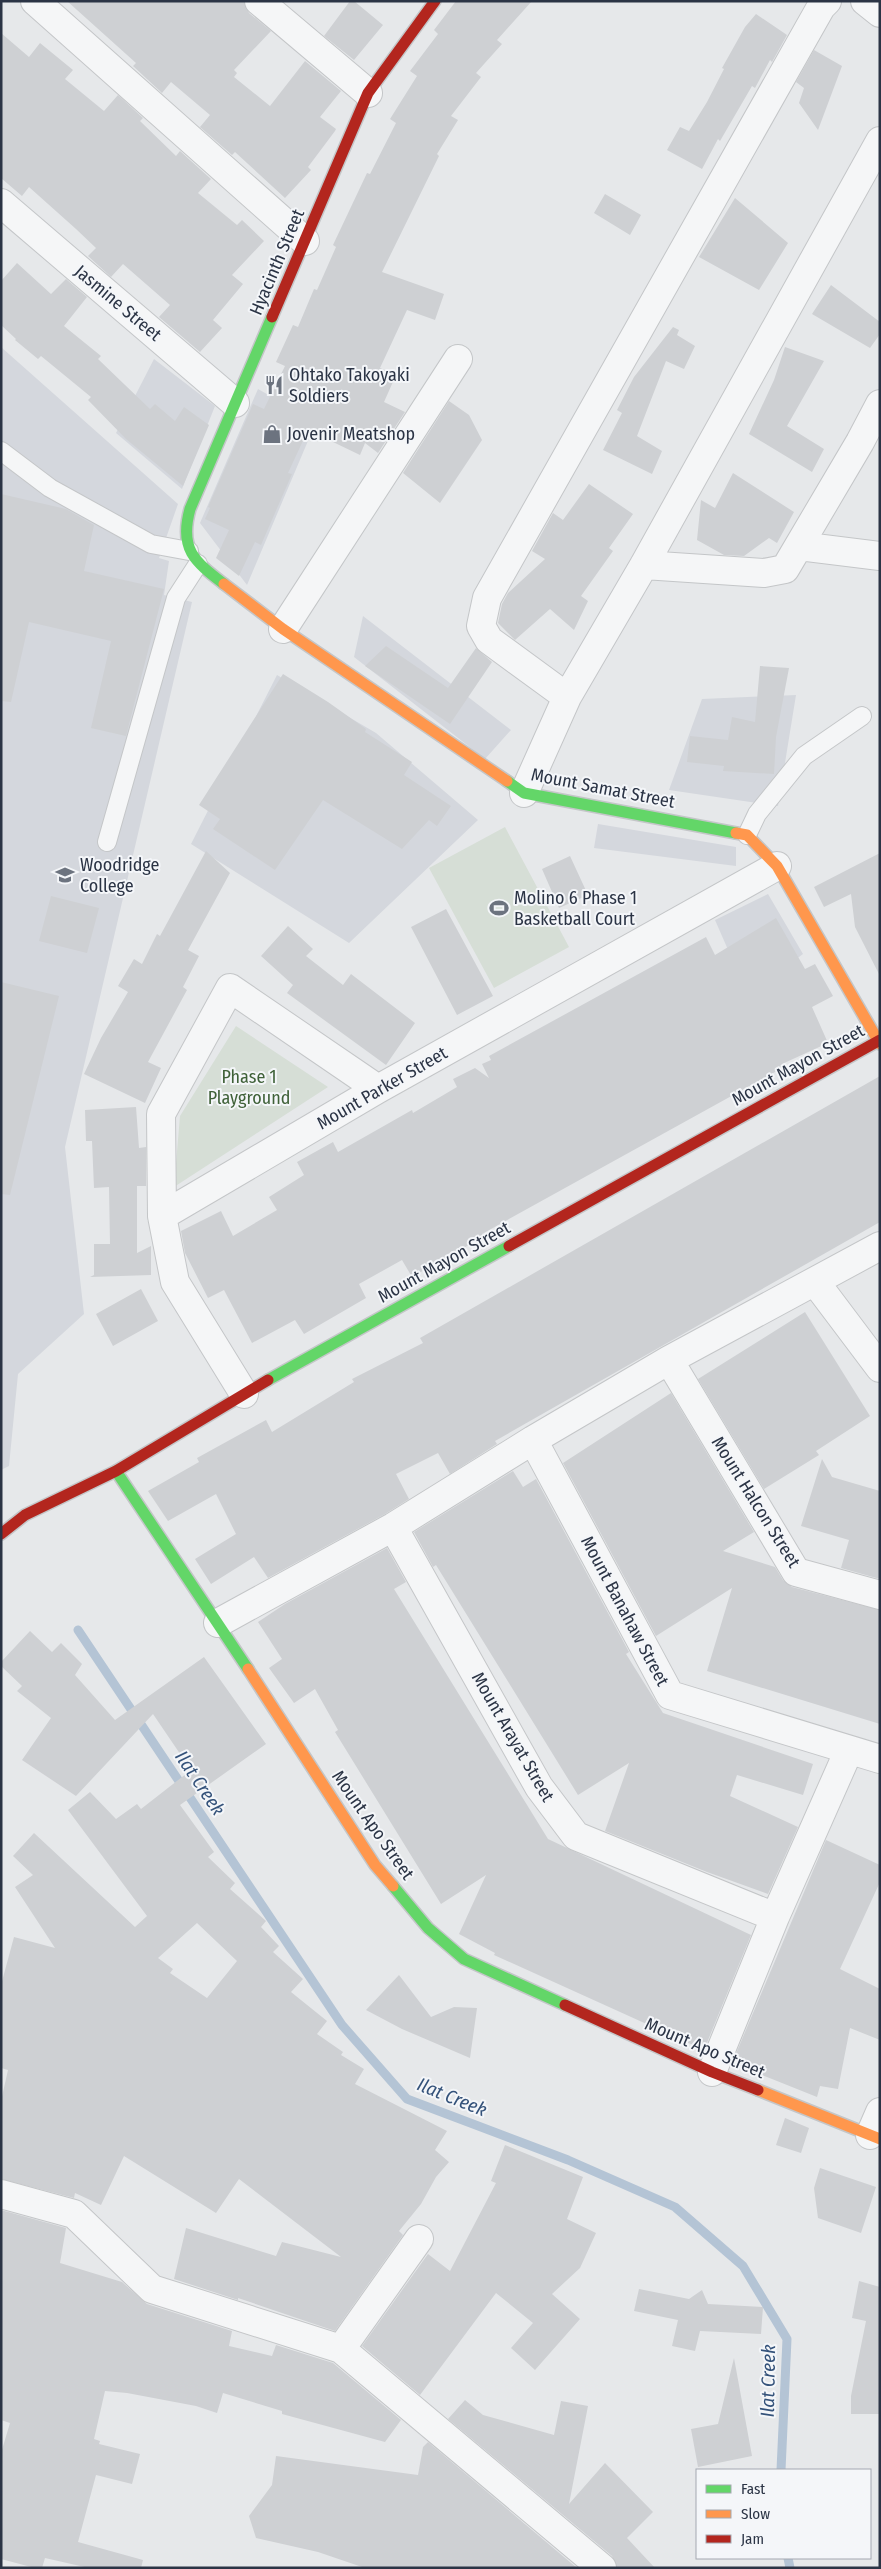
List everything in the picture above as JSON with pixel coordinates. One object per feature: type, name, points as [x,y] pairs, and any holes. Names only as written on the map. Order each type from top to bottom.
[{"type":"street","points":[[34,1],[305,241]]},
{"type":"street","points":[[259,1],[368,94]]},
{"type":"street","name":"Hyacinth Street","points":[[194,557],[184,532],[190,509],[368,94],[435,1]]},
{"type":"street","points":[[567,697],[489,640],[481,626],[486,598],[820,6],[827,1]]},
{"type":"street","points":[[866,1],[880,13]]},
{"type":"street","points":[[524,793],[567,697],[644,565],[880,141]]},
{"type":"street","name":"Jasmine Street","points":[[1,203],[236,403]]},
{"type":"street","points":[[283,629],[458,359]]},
{"type":"street","points":[[644,565],[764,573],[785,569],[870,443],[880,404]]},
{"type":"street","points":[[799,546],[880,556]]},
{"type":"street","name":"Mount Samat Street","points":[[194,557],[283,629],[524,793],[747,834]]},
{"type":"street","points":[[747,834],[777,866],[879,1041]]},
{"type":"street","name":"Mount Parker Street","points":[[162,1216],[378,1089],[777,866]]},
{"type":"street","points":[[244,1394],[175,1282],[162,1216],[161,1114],[230,988],[378,1089]]},
{"type":"street","name":"Mount Mayon Street","points":[[1,1534],[24,1515],[116,1471],[244,1394],[879,1041]]},
{"type":"street","points":[[218,1623],[393,1527],[533,1440],[669,1360],[816,1283],[880,1246]]},
{"type":"street","points":[[816,1283],[880,1368]]},
{"type":"street","name":"Mount Halcon Street","points":[[669,1360],[796,1572],[880,1595]]},
{"type":"street","name":"Mount Banahaw Street","points":[[533,1440],[670,1695],[880,1760]]},
{"type":"street","name":"Mount Apo Street","points":[[116,1471],[218,1623],[375,1865],[428,1928],[464,1959],[712,2072],[877,2129]]},
{"type":"street","name":"Mount Arayat Street","points":[[393,1527],[539,1787],[576,1836],[775,1917]]},
{"type":"street","points":[[712,2072],[775,1917],[849,1750]]},
{"type":"street","points":[[1,2194],[74,2214],[152,2289],[341,2349],[602,2568]]},
{"type":"street","points":[[341,2349],[418,2239]]},
{"type":"lane","points":[[1,451],[50,488],[151,544],[194,557],[176,598],[107,842]]},
{"type":"lane","points":[[747,834],[757,814],[804,756],[862,716]]},
{"type":"shaded area","name":"Woodridge College","points":[[1,347],[178,504],[159,558],[169,561],[164,595],[192,602],[65,1147],[84,1314],[18,1374],[9,1466],[1,1470]]},
{"type":"shaded area","points":[[154,359],[215,406],[182,489],[116,433]]},
{"type":"shaded area","points":[[258,389],[316,422],[247,585],[200,523]]},
{"type":"shaded area","points":[[363,616],[511,730],[485,759],[354,657]]},
{"type":"shaded area","points":[[277,675],[376,733],[478,820],[349,943],[191,844]]},
{"type":"shaded area","points":[[796,695],[778,806],[669,790],[702,699]]},
{"type":"shaded area","points":[[598,824],[736,847],[736,866],[594,848]]},
{"type":"shaded area","points":[[768,894],[803,954],[775,975],[729,952],[715,920]]},
{"type":"green space","name":"Molino 6 Phase 1 Basketball Court","points":[[505,827],[569,947],[494,988],[429,868]]},
{"type":"green space","name":"Phase 1 Playground","points":[[236,1026],[328,1087],[174,1187],[180,1116]]},
{"type":"building","points":[[67,1],[244,1],[249,13],[271,31],[234,70],[237,73],[234,77],[270,106],[305,61],[341,91],[320,117],[336,129],[308,167],[311,170],[285,198],[235,152],[232,155],[200,127],[210,115],[171,82],[162,93],[133,66],[136,63]]},
{"type":"building","points":[[350,1],[354,1],[383,25],[354,60],[324,36]]},
{"type":"building","points":[[456,1],[532,1],[497,40],[502,44],[476,73],[481,77],[451,116],[458,120],[437,154],[439,156],[382,272],[444,294],[435,320],[407,310],[380,368],[396,375],[384,402],[405,412],[378,453],[365,443],[360,455],[308,430],[288,473],[292,474],[261,545],[255,542],[239,576],[216,558],[229,530],[205,519],[210,508],[208,507],[253,404],[264,409],[285,366],[276,362],[293,325],[298,327],[314,289],[317,290],[336,247],[333,245],[367,173],[370,174],[396,123],[390,119],[417,76],[410,71],[438,34],[434,30]]},
{"type":"building","points":[[756,14],[787,35],[772,62],[770,60],[755,88],[752,86],[720,141],[718,139],[702,169],[667,150],[680,127],[689,131],[707,102],[724,69],[722,68],[745,27]]},
{"type":"building","points":[[1,33],[29,57],[40,43],[73,70],[65,79],[104,111],[118,95],[143,118],[140,121],[176,156],[180,151],[211,179],[198,193],[237,225],[242,220],[264,241],[232,275],[243,284],[213,320],[222,328],[200,352],[159,317],[170,305],[123,264],[111,277],[88,256],[96,248],[76,229],[29,187],[22,196],[1,178]]},
{"type":"building","points":[[814,50],[842,66],[818,130],[799,103],[804,88],[796,82]]},
{"type":"building","points":[[605,194],[641,215],[630,235],[594,213]]},
{"type":"building","points":[[735,198],[788,243],[759,290],[699,257]]},
{"type":"building","points":[[17,263],[51,294],[66,279],[87,297],[64,326],[101,356],[98,359],[150,409],[155,404],[175,421],[184,407],[209,425],[183,486],[126,439],[88,400],[91,397],[41,356],[38,359],[15,340],[1,325],[1,281]]},
{"type":"building","points":[[831,285],[880,322],[880,334],[870,348],[812,314]]},
{"type":"building","points":[[673,327],[679,330],[677,335],[695,346],[684,369],[666,361],[637,436],[662,451],[652,474],[603,450],[622,413],[617,410],[634,377]]},
{"type":"building","points":[[785,347],[824,361],[787,426],[824,449],[812,472],[749,434],[774,380]]},
{"type":"building","points":[[449,401],[469,415],[482,440],[440,503],[403,473]]},
{"type":"building","points":[[733,473],[794,512],[777,543],[769,538],[744,556],[724,555],[697,540],[701,500],[715,508]]},
{"type":"building","points":[[589,484],[633,514],[609,548],[613,551],[581,596],[588,601],[574,630],[550,609],[515,640],[498,623],[502,604],[508,593],[545,559],[532,551],[553,513],[563,520]]},
{"type":"building","points":[[1,494],[66,509],[94,525],[84,571],[164,589],[126,736],[91,728],[111,641],[29,622],[11,702],[1,701]]},
{"type":"building","points":[[386,646],[448,688],[476,648],[492,662],[450,724],[365,666]]},
{"type":"building","points":[[760,666],[789,668],[776,737],[774,774],[723,771],[724,766],[687,762],[690,736],[728,740],[732,717],[755,722]]},
{"type":"building","points":[[283,674],[328,702],[366,729],[365,732],[412,762],[404,775],[451,806],[437,826],[429,820],[402,849],[323,800],[275,870],[213,829],[220,819],[199,805]]},
{"type":"building","points":[[206,851],[230,873],[188,950],[199,956],[183,987],[187,990],[148,1062],[161,1068],[145,1103],[84,1074],[101,1038],[128,992],[118,986],[134,959],[142,964],[157,934],[160,936]]},
{"type":"building","points":[[880,853],[880,976],[855,927],[851,894],[824,907],[814,887]]},
{"type":"building","points":[[570,856],[588,895],[559,908],[542,869]]},
{"type":"building","points":[[51,896],[99,908],[87,953],[39,941]]},
{"type":"building","points":[[446,909],[493,996],[457,1015],[411,927]]},
{"type":"building","points":[[776,918],[805,969],[815,964],[833,996],[812,1007],[828,1043],[782,1064],[784,1067],[482,1234],[483,1237],[412,1277],[402,1260],[359,1284],[366,1298],[304,1334],[295,1320],[252,1343],[224,1290],[208,1298],[185,1253],[181,1231],[221,1211],[233,1236],[277,1210],[269,1197],[304,1175],[297,1162],[333,1142],[338,1152],[412,1110],[413,1113],[457,1087],[453,1079],[475,1068],[489,1078],[482,1064],[491,1060],[489,1056],[706,937],[715,955]]},
{"type":"building","points":[[288,926],[313,949],[306,956],[343,985],[351,974],[415,1023],[386,1065],[287,993],[293,985],[261,956]]},
{"type":"building","points":[[1,982],[59,996],[10,1195],[1,1194]]},
{"type":"building","points":[[880,1076],[880,1222],[495,1441],[497,1444],[450,1474],[438,1453],[396,1474],[409,1499],[385,1514],[268,1578],[254,1557],[211,1584],[195,1559],[236,1534],[216,1494],[168,1521],[148,1491],[199,1462],[197,1458],[266,1420],[272,1432],[354,1382],[352,1379],[423,1343],[420,1338]]},
{"type":"building","points":[[136,1107],[139,1148],[146,1147],[146,1186],[137,1186],[137,1253],[151,1246],[151,1275],[90,1277],[94,1275],[94,1244],[110,1244],[109,1187],[94,1188],[92,1141],[86,1141],[85,1110]]},
{"type":"building","points":[[141,1289],[158,1321],[113,1346],[96,1314]]},
{"type":"building","points":[[805,1312],[870,1416],[816,1451],[819,1455],[764,1489],[698,1379]]},
{"type":"building","points":[[671,1393],[754,1532],[723,1551],[775,1567],[783,1580],[792,1587],[880,1610],[880,1724],[707,1671],[732,1588],[656,1636],[563,1463]]},
{"type":"building","points":[[822,1459],[832,1477],[880,1491],[880,1579],[841,1568],[849,1540],[801,1526]]},
{"type":"building","points":[[513,1471],[523,1487],[536,1479],[629,1652],[626,1654],[663,1713],[813,1764],[803,1795],[737,1775],[730,1796],[798,1827],[768,1894],[605,1831],[629,1763],[578,1795],[436,1565],[433,1567],[414,1532]]},
{"type":"building","points":[[387,1548],[406,1582],[394,1589],[548,1839],[751,1935],[704,2050],[494,1955],[495,1953],[459,1934],[486,1875],[441,1904],[335,1732],[338,1730],[315,1689],[294,1703],[269,1668],[282,1659],[258,1622],[285,1604]]},
{"type":"building","points":[[30,1631],[52,1652],[61,1643],[82,1664],[75,1675],[115,1720],[204,1657],[266,1744],[180,1805],[214,1852],[208,1857],[235,1883],[230,1889],[266,1921],[261,1927],[279,1946],[273,1952],[303,1979],[291,1992],[327,2021],[317,2034],[343,2052],[341,2055],[364,2069],[355,2084],[447,2131],[435,2150],[449,2162],[436,2177],[421,2204],[399,2231],[403,2235],[335,2331],[238,2298],[238,2300],[174,2279],[186,2228],[276,2256],[282,2242],[341,2257],[239,2179],[216,2213],[124,2156],[101,2205],[75,2193],[74,2198],[1,2179],[1,2101],[8,2070],[1,2068],[1,1985],[14,1937],[55,1948],[15,1887],[33,1875],[13,1856],[34,1833],[135,1927],[147,1916],[68,1810],[90,1792],[116,1819],[137,1804],[141,1809],[191,1770],[153,1714],[76,1796],[22,1760],[51,1718],[17,1691],[22,1686],[1,1666],[1,1662]],"holes":[[[197,1923],[237,1961],[207,1998],[170,1973],[173,1969],[158,1958]]]},
{"type":"building","points":[[826,1840],[880,1865],[880,1882],[840,1969],[880,1989],[880,2040],[850,2028],[838,2089],[820,2086],[817,2097],[732,2063]]},
{"type":"building","points":[[399,1975],[431,2017],[454,2007],[477,2008],[470,2058],[402,2029],[366,2010]]},
{"type":"building","points":[[785,2118],[809,2128],[801,2153],[776,2145]]},
{"type":"building","points":[[505,2145],[583,2177],[567,2219],[596,2233],[580,2268],[552,2294],[580,2319],[535,2370],[511,2348],[533,2323],[496,2293],[420,2395],[362,2346],[428,2254],[450,2271],[496,2183],[491,2181]]},
{"type":"building","points":[[820,2168],[876,2187],[861,2233],[818,2218],[814,2188]]},
{"type":"building","points":[[1,2210],[66,2228],[60,2263],[122,2282],[147,2304],[232,2331],[229,2346],[272,2356],[276,2345],[333,2363],[401,2420],[385,2442],[282,2414],[282,2411],[223,2393],[217,2413],[196,2406],[127,2393],[105,2391],[94,2439],[100,2441],[99,2444],[140,2454],[132,2484],[96,2475],[78,2542],[143,2560],[141,2568],[89,2568],[45,2558],[42,2568],[35,2568],[1,2559],[1,2453],[10,2423],[1,2420]]},
{"type":"building","points":[[859,2281],[880,2287],[880,2414],[851,2414],[851,2396],[866,2321],[852,2318]]},
{"type":"building","points":[[639,2289],[689,2299],[702,2290],[708,2304],[763,2307],[761,2334],[700,2331],[695,2351],[672,2346],[678,2320],[634,2311]]},
{"type":"building","points":[[734,2358],[752,2456],[698,2467],[691,2429],[718,2424]]},
{"type":"building","points":[[465,2400],[483,2415],[554,2435],[561,2401],[588,2406],[569,2504],[605,2463],[653,2512],[627,2538],[655,2568],[617,2568],[612,2556],[448,2419]]},
{"type":"building","points":[[428,2442],[577,2568],[365,2568],[318,2552],[256,2538],[249,2516],[272,2485],[276,2456],[418,2475],[423,2447]]},
{"type":"waterway","name":"Ilat Creek","points":[[78,1630],[342,2025],[407,2099],[568,2160],[675,2207],[743,2266],[787,2339],[781,2469]]},
{"type":"waterway","name":"Ilat Creek","points":[[788,2559],[790,2568]]},
{"type":"traffic: fast","points":[[224,584],[204,568],[192,553],[186,534],[187,523],[190,509],[272,317]]},
{"type":"traffic: fast","points":[[507,781],[524,793],[736,833]]},
{"type":"traffic: fast","points":[[268,1380],[509,1246]]},
{"type":"traffic: fast","points":[[116,1471],[248,1669]]},
{"type":"traffic: fast","points":[[393,1886],[428,1928],[464,1959],[565,2005]]},
{"type":"traffic: slow","points":[[224,584],[283,629],[507,781]]},
{"type":"traffic: slow","points":[[736,833],[747,835],[777,866],[880,1044]]},
{"type":"traffic: slow","points":[[248,1669],[375,1865],[393,1886]]},
{"type":"traffic: slow","points":[[758,2090],[880,2139]]},
{"type":"traffic: jam","points":[[272,317],[368,93],[435,1]]},
{"type":"traffic: jam","points":[[509,1246],[880,1040]]},
{"type":"traffic: jam","points":[[1,1534],[25,1515],[116,1471],[268,1380]]},
{"type":"traffic: jam","points":[[565,2005],[712,2072],[758,2090]]},
{"type":"place","name":"Ohtako Takoyaki Soldiers","points":[[274,385]]},
{"type":"place","name":"Jovenir Meatshop","points":[[272,434]]},
{"type":"place","name":"Woodridge College","points":[[65,875]]},
{"type":"place","name":"Molino 6 Phase 1 Basketball Court","points":[[499,908]]}]
